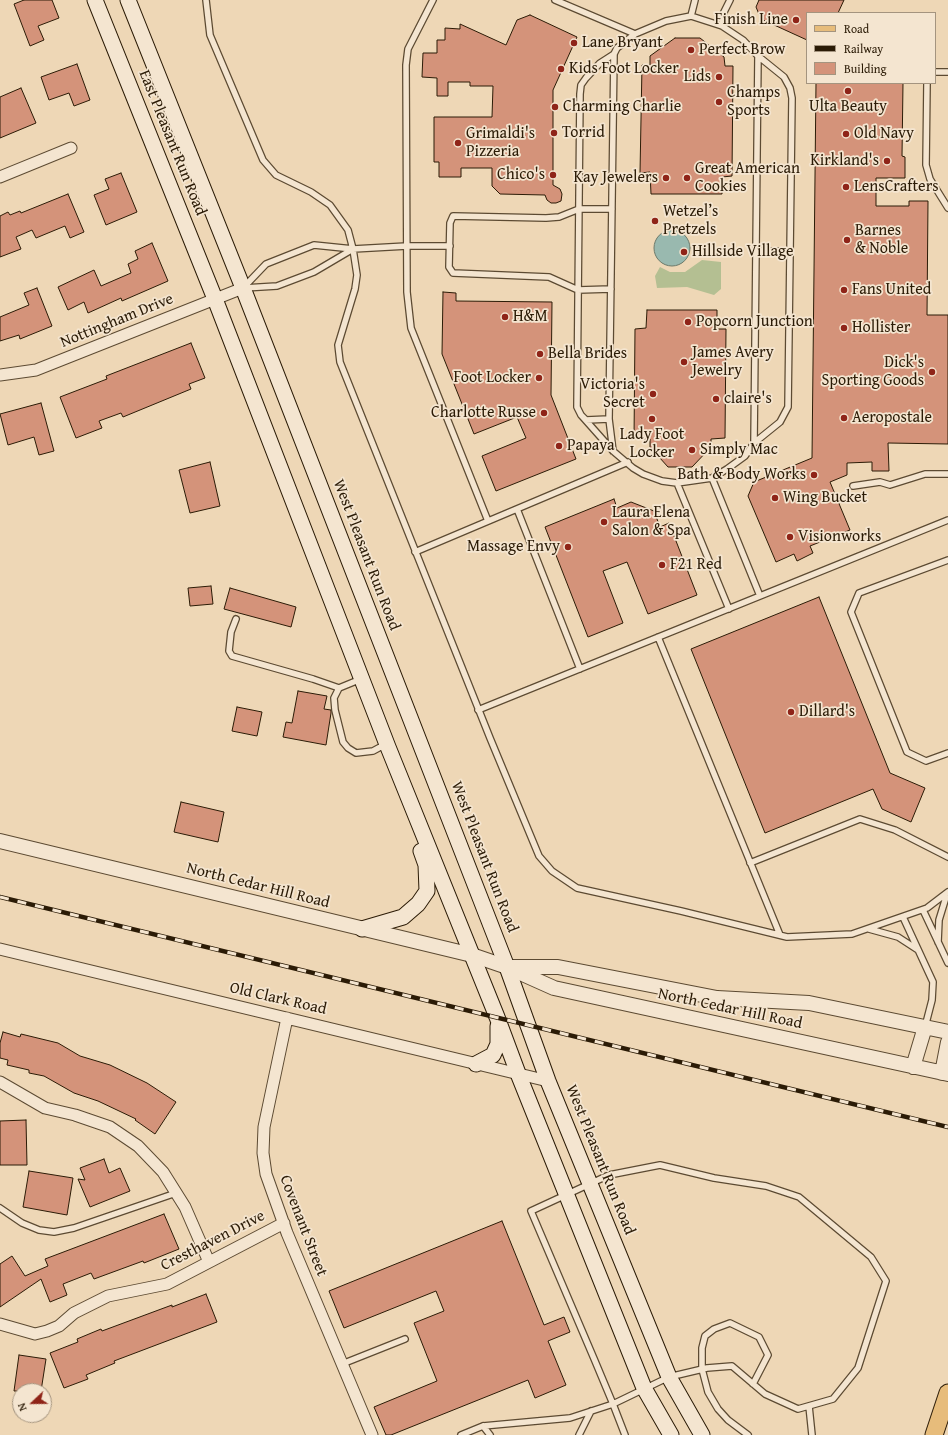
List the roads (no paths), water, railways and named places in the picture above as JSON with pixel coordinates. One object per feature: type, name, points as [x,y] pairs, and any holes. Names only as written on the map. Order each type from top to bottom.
[{"type":"main road","name":"East Pleasant Run Road","points":[[95,0],[215,299]]},
{"type":"main road","name":"East Pleasant Run Road","points":[[128,0],[243,288]]},
{"type":"main road","name":"West Pleasant Run Road","points":[[243,288],[507,967],[548,1081],[669,1377],[702,1435]]},
{"type":"main road","points":[[215,299],[361,679],[644,1388],[671,1435]]},
{"type":"main road","points":[[362,929],[403,917],[418,904],[427,891],[426,865],[387,745]]},
{"type":"main road","points":[[476,1064],[493,1055],[498,1044],[497,1017]]},
{"type":"main road","points":[[934,1435],[948,1393]]},
{"type":"street","points":[[0,177],[71,148]]},
{"type":"street","name":"Nottingham Drive","points":[[0,375],[36,370],[243,288]]},
{"type":"street","name":"North Cedar Hill Road","points":[[0,842],[472,956],[507,967],[554,988],[945,1074]]},
{"type":"street","name":"Old Clark Road","points":[[0,949],[476,1064],[519,1076],[548,1081]]},
{"type":"street","name":"North Cedar Hill Road","points":[[507,967],[558,967],[717,998],[809,1003],[948,1032]]},
{"type":"street","name":"Covenant Street","points":[[287,1018],[264,1127],[266,1174],[284,1223],[372,1435]]},
{"type":"street","points":[[913,1067],[925,1027]]},
{"type":"street","points":[[945,1074],[948,1042]]},
{"type":"street","points":[[0,1083],[45,1108],[75,1115],[110,1127],[138,1146],[163,1172],[185,1207],[209,1262]]},
{"type":"street","name":"Cresthaven Drive","points":[[0,1324],[35,1334],[47,1331],[59,1326],[74,1313],[108,1296],[167,1284],[284,1223]]},
{"type":"lane","points":[[206,0],[210,35],[262,160],[276,174],[311,192],[330,205],[348,230],[357,275],[355,289],[338,345],[340,362],[478,710],[539,856],[552,871],[577,888],[682,911],[787,937],[852,934],[923,910],[948,892]]},
{"type":"lane","points":[[433,0],[408,49],[406,65],[407,292],[411,328],[488,522]]},
{"type":"lane","points":[[555,0],[635,34]]},
{"type":"lane","points":[[691,16],[695,0]]},
{"type":"lane","points":[[722,26],[722,16],[730,0]]},
{"type":"lane","points":[[614,54],[600,63],[581,85],[580,94],[577,407],[581,415],[614,451],[643,474],[662,481],[677,483],[712,478],[745,456],[754,443],[780,422],[788,407],[792,98],[784,77],[758,56],[743,40],[722,26],[691,16],[666,21],[635,34],[617,48],[614,54],[609,419],[614,451]]},
{"type":"lane","points":[[754,443],[758,56]]},
{"type":"lane","points":[[936,72],[948,72]]},
{"type":"lane","points":[[927,84],[926,165],[930,179],[948,208]]},
{"type":"lane","points":[[611,289],[578,290],[549,277],[453,274],[449,267],[450,223],[453,216],[546,218],[559,217],[579,209],[612,209]]},
{"type":"lane","points":[[243,288],[266,264],[314,245],[353,249],[407,246],[450,246]]},
{"type":"lane","points":[[243,288],[276,286],[314,272],[353,249]]},
{"type":"lane","points":[[757,251],[790,252]]},
{"type":"lane","points":[[581,415],[586,420],[609,419]]},
{"type":"lane","points":[[415,552],[628,462]]},
{"type":"lane","points":[[853,486],[880,482],[890,485],[925,474],[948,474]]},
{"type":"lane","points":[[712,478],[760,596]]},
{"type":"lane","points":[[677,483],[729,609]]},
{"type":"lane","points":[[517,509],[580,669]]},
{"type":"lane","points":[[478,710],[948,520]]},
{"type":"lane","points":[[948,560],[859,593],[851,612],[907,752],[926,760],[948,753]]},
{"type":"lane","points":[[236,619],[230,632],[229,651],[232,656],[339,688]]},
{"type":"lane","points":[[658,637],[780,935]]},
{"type":"lane","points":[[361,679],[339,688],[334,698],[335,710],[343,742],[348,748],[356,753],[373,751],[387,745]]},
{"type":"lane","points":[[750,863],[860,819],[895,830],[948,857]]},
{"type":"lane","points":[[938,946],[939,920],[948,892]]},
{"type":"lane","points":[[923,910],[938,946],[948,963]]},
{"type":"lane","points":[[903,917],[920,952],[932,982],[932,1000],[925,1027]]},
{"type":"lane","points":[[867,929],[898,938],[920,952]]},
{"type":"lane","points":[[461,1435],[483,1426],[570,1418],[613,1404],[669,1377],[702,1369],[732,1366],[765,1394],[798,1409],[833,1399],[858,1368],[886,1281],[871,1257],[799,1197],[766,1186],[714,1178],[660,1165],[609,1175],[531,1211],[613,1404],[625,1435]]},
{"type":"lane","points":[[0,1208],[22,1224],[39,1230],[54,1232],[74,1228],[176,1193]]},
{"type":"lane","points":[[748,1435],[728,1420],[718,1409],[708,1392],[702,1369],[702,1348],[705,1336],[714,1329],[730,1323],[759,1337],[768,1355],[753,1384]]},
{"type":"lane","points":[[342,1364],[405,1339]]},
{"type":"lane","points":[[809,1406],[812,1435]]},
{"type":"lane","points":[[580,1435],[591,1411]]},
{"type":"lane","points":[[483,1426],[490,1435]]},
{"type":"water","points":[[676,230],[685,235],[689,241],[689,255],[685,261],[676,266],[668,266],[659,261],[655,255],[654,244],[659,235],[665,231]]},
{"type":"railway","points":[[0,897],[948,1127]]},
{"type":"place","name":"Finish Line","points":[[796,20]]},
{"type":"place","name":"Lane Bryant","points":[[574,43]]},
{"type":"place","name":"Perfect Brow","points":[[691,50]]},
{"type":"place","name":"Kids Foot Locker","points":[[561,69]]},
{"type":"place","name":"Lids","points":[[719,77]]},
{"type":"place","name":"Ulta Beauty","points":[[848,91]]},
{"type":"place","name":"Champs Sports","points":[[719,102]]},
{"type":"place","name":"Charming Charlie","points":[[555,107]]},
{"type":"place","name":"Torrid","points":[[554,133]]},
{"type":"place","name":"Old Navy","points":[[846,134]]},
{"type":"place","name":"Grimaldi's Pizzeria","points":[[458,143]]},
{"type":"place","name":"Kirkland's","points":[[887,161]]},
{"type":"place","name":"Chico's","points":[[553,175]]},
{"type":"place","name":"Kay Jewelers","points":[[666,178]]},
{"type":"place","name":"Great American Cookies","points":[[687,178]]},
{"type":"place","name":"LensCrafters","points":[[846,187]]},
{"type":"place","name":"Wetzel’s Pretzels","points":[[655,221]]},
{"type":"place","name":"Barnes & Noble","points":[[847,240]]},
{"type":"place","name":"Hillside Village","points":[[684,252]]},
{"type":"place","name":"Fans United","points":[[844,290]]},
{"type":"place","name":"H&M","points":[[505,317]]},
{"type":"place","name":"Popcorn Junction","points":[[688,322]]},
{"type":"place","name":"Hollister","points":[[844,328]]},
{"type":"place","name":"Bella Brides","points":[[540,354]]},
{"type":"place","name":"James Avery Jewelry","points":[[684,362]]},
{"type":"place","name":"Dick's Sporting Goods","points":[[932,372]]},
{"type":"place","name":"Foot Locker","points":[[539,378]]},
{"type":"place","name":"Victoria's Secret","points":[[653,394]]},
{"type":"place","name":"claire's","points":[[716,399]]},
{"type":"place","name":"Charlotte Russe","points":[[544,413]]},
{"type":"place","name":"Aeropostale","points":[[844,418]]},
{"type":"place","name":"Lady Foot Locker","points":[[652,419]]},
{"type":"place","name":"Papaya","points":[[559,446]]},
{"type":"place","name":"Simply Mac","points":[[692,450]]},
{"type":"place","name":"Bath & Body Works","points":[[814,475]]},
{"type":"place","name":"Wing Bucket","points":[[775,498]]},
{"type":"place","name":"Laura Elena Salon & Spa","points":[[604,522]]},
{"type":"place","name":"Visionworks","points":[[790,537]]},
{"type":"place","name":"Massage Envy","points":[[568,547]]},
{"type":"place","name":"F21 Red","points":[[662,565]]},
{"type":"place","name":"Dillard's","points":[[791,712]]}]
